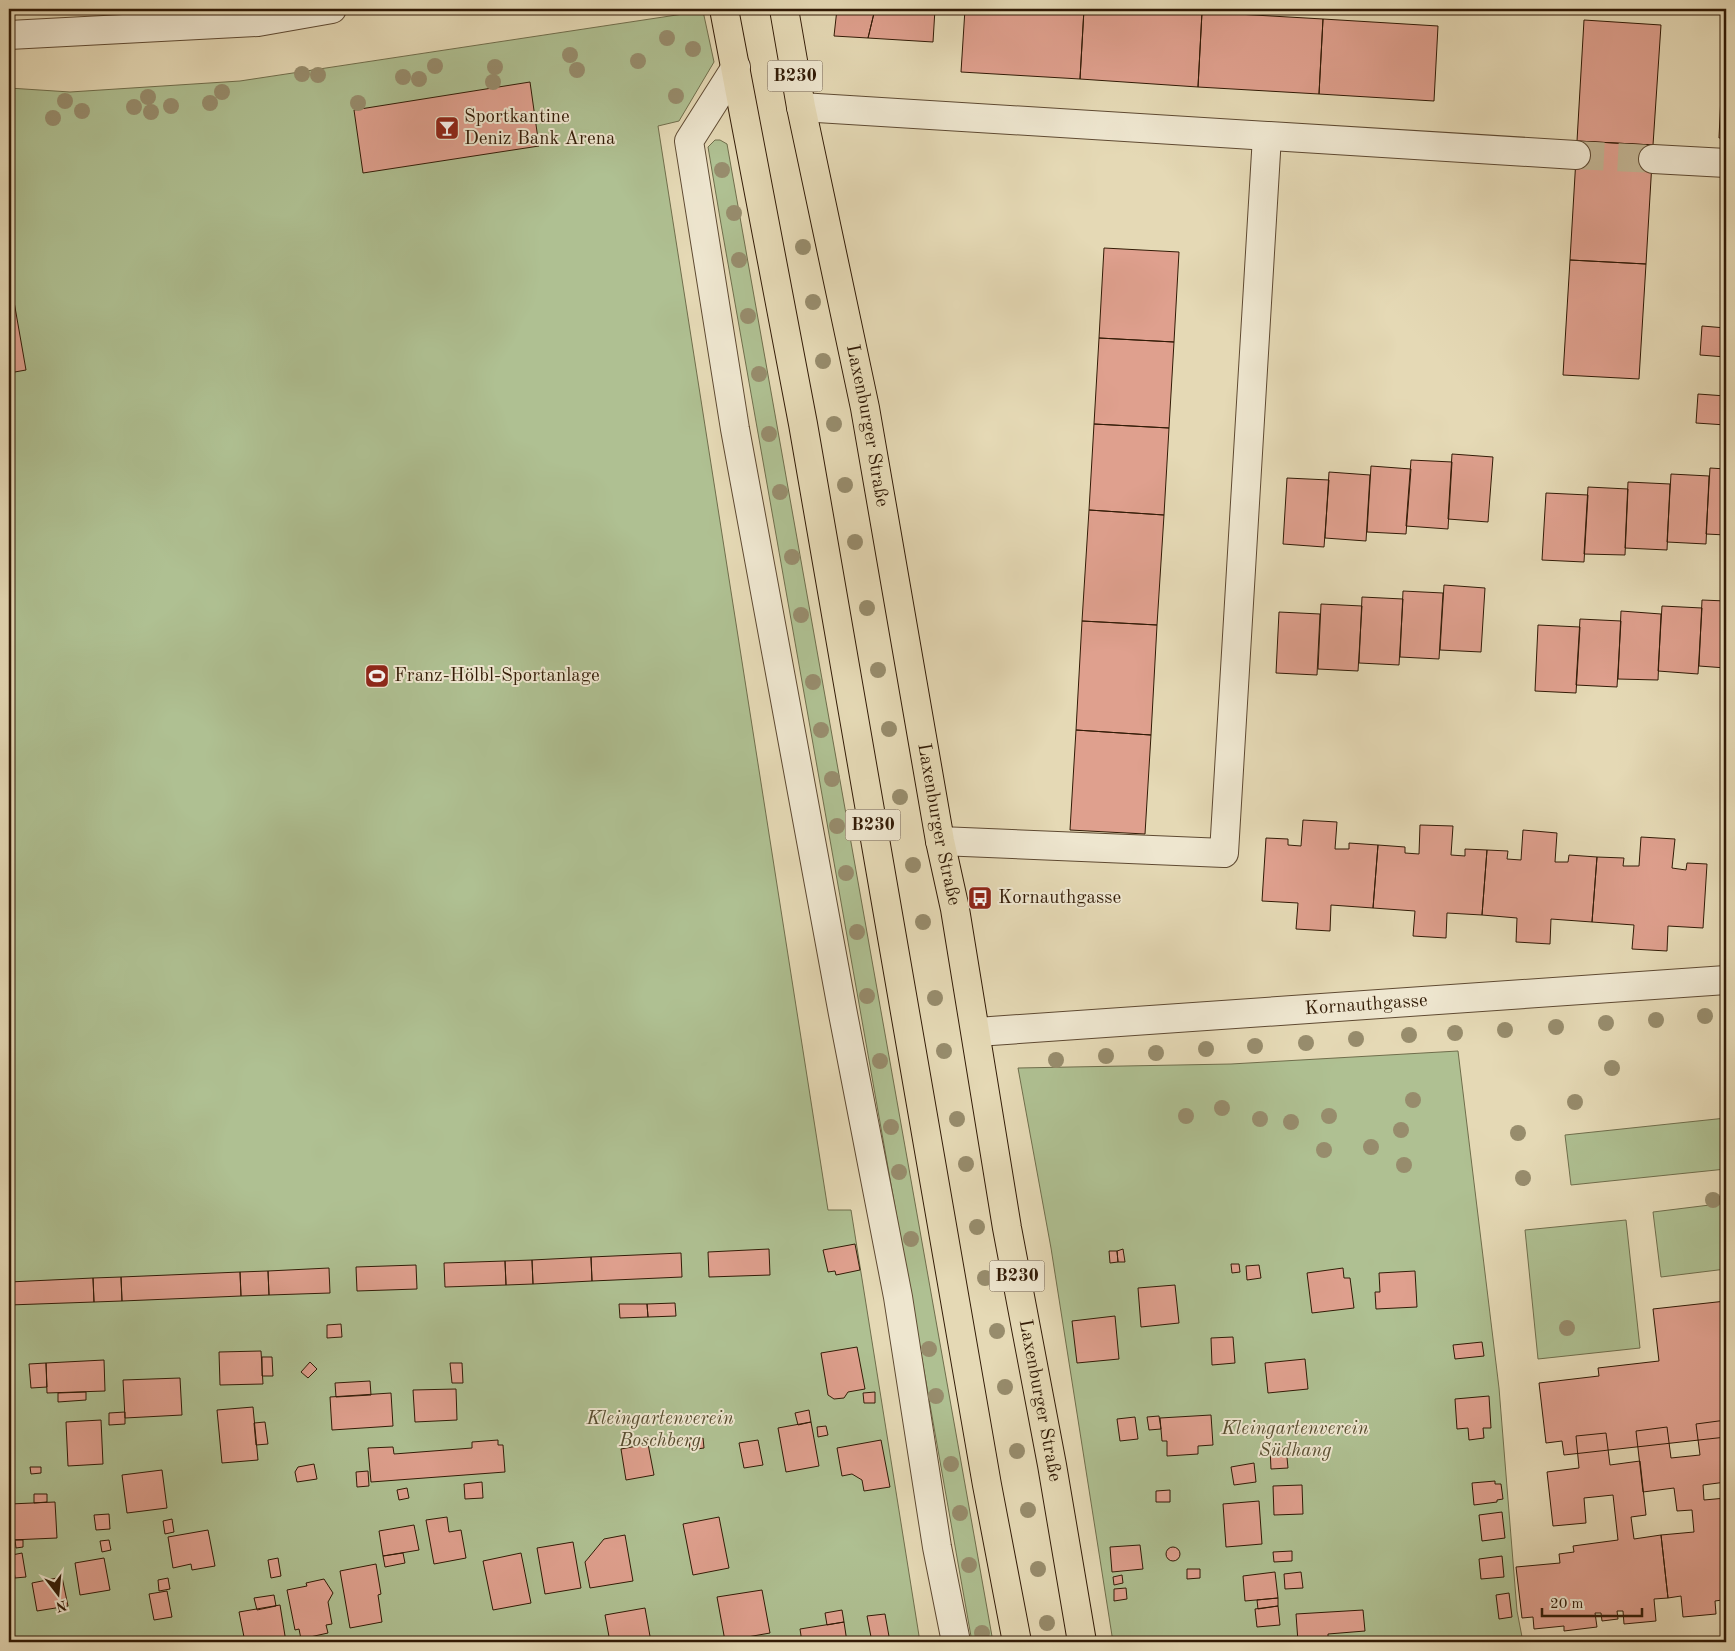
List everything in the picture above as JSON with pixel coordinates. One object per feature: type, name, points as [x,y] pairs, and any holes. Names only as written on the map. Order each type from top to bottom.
[{"type":"main road","name":"B230","points":[[724,9],[804,424],[986,1476],[1017,1642]]},
{"type":"main road","name":"Laxenburger Straße","points":[[784,9],[800,107],[865,408],[940,841],[955,910],[977,1032],[1007,1228],[1051,1456],[1082,1642]]},
{"type":"street","points":[[9,34],[258,22],[332,9]]},
{"type":"street","points":[[736,67],[689,141],[735,429],[841,1004],[898,1296],[937,1547],[956,1642]]},
{"type":"street","points":[[800,107],[1576,155]]},
{"type":"street","points":[[940,841],[1224,853],[1267,136]]},
{"type":"street","points":[[1653,159],[1726,163]]},
{"type":"street","name":"Kornauthgasse","points":[[977,1032],[1726,980]]},
{"type":"green space","name":"Franz-Hölbl-Sportanlage","points":[[703,11],[714,62],[679,121],[658,126],[828,1210],[851,1210],[920,1642],[9,1642],[9,88],[70,92],[240,81]]},
{"type":"green space","points":[[715,140],[720,140],[727,144],[993,1642],[972,1642],[721,224],[708,147]]},
{"type":"green space","name":"Kleingartenverein Südhang","points":[[1458,1051],[1499,1388],[1517,1611],[1523,1642],[1113,1642],[1051,1248],[1018,1068],[1231,1064]]},
{"type":"green space","points":[[1726,1118],[1726,1169],[1571,1185],[1565,1135]]},
{"type":"green space","points":[[1726,1203],[1726,1269],[1661,1277],[1653,1212]]},
{"type":"green space","points":[[1626,1220],[1640,1348],[1538,1359],[1525,1230]]},
{"type":"building","points":[[837,9],[875,9],[868,38],[834,36]]},
{"type":"building","points":[[875,9],[935,9],[933,42],[868,38]]},
{"type":"building","points":[[965,9],[1084,9],[1080,79],[961,72]]},
{"type":"building","points":[[1084,9],[1202,12],[1198,87],[1080,79]]},
{"type":"building","points":[[1725,9],[1726,138],[1719,138]]},
{"type":"building","points":[[1202,12],[1323,19],[1319,94],[1198,87]]},
{"type":"building","points":[[1323,19],[1438,26],[1434,101],[1319,94]]},
{"type":"building","points":[[1584,20],[1661,25],[1653,145],[1577,141]]},
{"type":"building","name":"Sportkantine Deniz Bank Arena","points":[[530,82],[539,146],[363,173],[354,110]]},
{"type":"building","points":[[1577,141],[1653,145],[1646,264],[1570,260]]},
{"type":"building","points":[[1104,248],[1179,252],[1174,342],[1099,338]]},
{"type":"building","points":[[1570,260],[1646,264],[1639,379],[1563,375]]},
{"type":"building","points":[[9,273],[26,370],[9,373]]},
{"type":"building","points":[[1702,326],[1726,328],[1726,357],[1700,355]]},
{"type":"building","points":[[1099,338],[1174,342],[1169,428],[1094,424]]},
{"type":"building","points":[[1698,394],[1726,396],[1726,425],[1696,423]]},
{"type":"building","points":[[1094,424],[1169,428],[1164,515],[1089,510]]},
{"type":"building","points":[[1452,454],[1493,457],[1488,522],[1448,519]]},
{"type":"building","points":[[1411,460],[1452,462],[1448,529],[1406,526]]},
{"type":"building","points":[[1371,466],[1411,469],[1406,534],[1367,532]]},
{"type":"building","points":[[1710,468],[1726,469],[1726,535],[1706,534]]},
{"type":"building","points":[[1329,472],[1370,475],[1366,541],[1325,538]]},
{"type":"building","points":[[1671,474],[1709,476],[1706,544],[1667,542]]},
{"type":"building","points":[[1287,478],[1329,480],[1324,547],[1283,544]]},
{"type":"building","points":[[1628,482],[1670,484],[1667,550],[1625,548]]},
{"type":"building","points":[[1588,487],[1628,489],[1625,555],[1584,554]]},
{"type":"building","points":[[1546,493],[1588,495],[1584,562],[1542,560]]},
{"type":"building","points":[[1089,510],[1164,515],[1157,625],[1082,621]]},
{"type":"building","points":[[1444,585],[1485,588],[1481,652],[1440,650]]},
{"type":"building","points":[[1403,591],[1443,593],[1439,659],[1400,657]]},
{"type":"building","points":[[1362,597],[1403,599],[1399,665],[1359,663]]},
{"type":"building","points":[[1702,600],[1726,601],[1726,668],[1699,666]]},
{"type":"building","points":[[1321,604],[1362,606],[1358,671],[1318,669]]},
{"type":"building","points":[[1662,606],[1702,608],[1698,674],[1658,671]]},
{"type":"building","points":[[1621,611],[1661,614],[1658,680],[1618,679]]},
{"type":"building","points":[[1279,612],[1320,614],[1317,675],[1276,673]]},
{"type":"building","points":[[1580,619],[1621,621],[1617,687],[1576,685]]},
{"type":"building","points":[[1082,621],[1157,625],[1151,735],[1076,730]]},
{"type":"building","points":[[1538,625],[1580,627],[1576,693],[1535,691]]},
{"type":"building","points":[[1076,730],[1151,735],[1145,834],[1070,830]]},
{"type":"building","points":[[1303,820],[1337,822],[1335,849],[1349,849],[1349,843],[1378,845],[1373,908],[1331,905],[1330,931],[1296,929],[1298,903],[1262,901],[1266,838],[1288,839],[1288,845],[1301,846]]},
{"type":"building","points":[[1420,825],[1453,826],[1451,855],[1465,856],[1465,849],[1487,850],[1482,915],[1447,913],[1446,938],[1413,936],[1415,911],[1373,908],[1378,845],[1405,847],[1405,853],[1419,854]]},
{"type":"building","points":[[1523,830],[1557,833],[1555,862],[1568,862],[1569,855],[1597,857],[1592,922],[1551,919],[1550,944],[1516,942],[1517,918],[1482,915],[1487,850],[1508,851],[1507,859],[1521,860]]},
{"type":"building","points":[[1641,837],[1675,839],[1672,868],[1686,870],[1687,863],[1707,864],[1703,928],[1668,926],[1667,951],[1632,949],[1634,925],[1592,922],[1597,857],[1624,858],[1623,866],[1639,866]]},
{"type":"building","points":[[855,1244],[860,1270],[836,1275],[835,1271],[828,1272],[823,1250]]},
{"type":"building","points":[[769,1249],[770,1275],[709,1277],[708,1252]]},
{"type":"building","points":[[1123,1249],[1125,1262],[1118,1262],[1117,1251]]},
{"type":"building","points":[[1109,1251],[1117,1251],[1118,1262],[1110,1263]]},
{"type":"building","points":[[681,1253],[682,1277],[592,1281],[591,1257]]},
{"type":"building","points":[[591,1257],[592,1281],[533,1284],[532,1260]]},
{"type":"building","points":[[532,1260],[533,1284],[506,1285],[505,1261]]},
{"type":"building","points":[[505,1261],[506,1285],[445,1287],[444,1263]]},
{"type":"building","points":[[1231,1264],[1239,1264],[1240,1272],[1232,1273]]},
{"type":"building","points":[[416,1265],[417,1289],[357,1291],[356,1267]]},
{"type":"building","points":[[1259,1265],[1261,1278],[1247,1280],[1246,1266]]},
{"type":"building","points":[[329,1268],[330,1293],[269,1295],[268,1271]]},
{"type":"building","points":[[1343,1268],[1344,1278],[1350,1278],[1354,1308],[1312,1313],[1307,1273]]},
{"type":"building","points":[[268,1271],[269,1295],[241,1296],[240,1272]]},
{"type":"building","points":[[1415,1271],[1417,1307],[1376,1309],[1375,1292],[1380,1292],[1379,1273]]},
{"type":"building","points":[[240,1272],[241,1296],[122,1301],[121,1277]]},
{"type":"building","points":[[121,1277],[122,1301],[94,1302],[93,1278]]},
{"type":"building","points":[[93,1278],[94,1302],[9,1305],[9,1282]]},
{"type":"building","points":[[1175,1285],[1179,1323],[1141,1327],[1138,1288]]},
{"type":"building","points":[[1726,1301],[1726,1437],[1564,1455],[1562,1441],[1546,1443],[1539,1383],[1599,1376],[1598,1368],[1659,1361],[1653,1309]]},
{"type":"building","points":[[675,1303],[676,1316],[648,1317],[647,1304]]},
{"type":"building","points":[[619,1304],[647,1304],[648,1317],[620,1318]]},
{"type":"building","points":[[1115,1316],[1119,1359],[1077,1363],[1072,1321]]},
{"type":"building","points":[[341,1324],[342,1337],[327,1338],[327,1325]]},
{"type":"building","points":[[1233,1337],[1235,1363],[1212,1365],[1211,1338]]},
{"type":"building","points":[[1482,1342],[1484,1356],[1455,1359],[1453,1345]]},
{"type":"building","points":[[857,1347],[865,1389],[848,1392],[844,1398],[834,1399],[828,1395],[821,1353]]},
{"type":"building","points":[[261,1351],[263,1384],[220,1385],[219,1352]]},
{"type":"building","points":[[262,1357],[272,1357],[273,1376],[262,1376]]},
{"type":"building","points":[[1305,1359],[1308,1389],[1268,1393],[1265,1363]]},
{"type":"building","points":[[104,1360],[105,1391],[47,1393],[46,1363]]},
{"type":"building","points":[[310,1362],[317,1369],[308,1378],[301,1372]]},
{"type":"building","points":[[46,1363],[47,1387],[31,1388],[29,1364]]},
{"type":"building","points":[[450,1363],[462,1363],[463,1383],[452,1383]]},
{"type":"building","points":[[180,1378],[182,1415],[125,1418],[123,1380]]},
{"type":"building","points":[[370,1381],[371,1395],[336,1397],[335,1383]]},
{"type":"building","points":[[456,1389],[457,1420],[415,1422],[413,1390]]},
{"type":"building","points":[[86,1392],[86,1400],[58,1402],[58,1393]]},
{"type":"building","points":[[875,1392],[875,1403],[864,1403],[863,1393]]},
{"type":"building","points":[[391,1393],[393,1426],[332,1430],[330,1397]]},
{"type":"building","points":[[1489,1396],[1491,1428],[1483,1428],[1484,1438],[1469,1440],[1468,1428],[1457,1429],[1455,1399]]},
{"type":"building","points":[[253,1407],[258,1460],[222,1463],[217,1410]]},
{"type":"building","points":[[809,1410],[811,1422],[798,1425],[795,1413]]},
{"type":"building","points":[[125,1412],[125,1424],[109,1425],[109,1413]]},
{"type":"building","points":[[1211,1415],[1213,1445],[1198,1446],[1198,1454],[1167,1456],[1167,1441],[1162,1441],[1160,1418]]},
{"type":"building","points":[[1159,1416],[1161,1429],[1149,1430],[1147,1417]]},
{"type":"building","points":[[1135,1417],[1138,1439],[1120,1441],[1117,1419]]},
{"type":"building","points":[[101,1420],[103,1464],[68,1466],[66,1422]]},
{"type":"building","points":[[1726,1420],[1726,1482],[1703,1485],[1704,1500],[1726,1498],[1726,1607],[1722,1607],[1722,1600],[1715,1601],[1716,1614],[1683,1617],[1681,1596],[1668,1598],[1661,1535],[1694,1532],[1692,1510],[1677,1511],[1674,1488],[1643,1492],[1636,1431],[1667,1427],[1671,1458],[1700,1455],[1696,1424]]},
{"type":"building","points":[[265,1422],[268,1444],[256,1445],[254,1423]]},
{"type":"building","points":[[811,1422],[819,1466],[786,1472],[778,1428]]},
{"type":"building","points":[[826,1426],[828,1435],[818,1437],[817,1427]]},
{"type":"building","points":[[1606,1433],[1610,1465],[1640,1461],[1646,1515],[1631,1517],[1634,1539],[1661,1535],[1668,1598],[1654,1599],[1656,1621],[1624,1624],[1623,1611],[1617,1611],[1618,1619],[1602,1621],[1601,1613],[1595,1613],[1597,1627],[1564,1631],[1564,1626],[1534,1629],[1533,1617],[1522,1618],[1516,1567],[1560,1563],[1559,1554],[1574,1552],[1573,1546],[1618,1540],[1613,1495],[1584,1498],[1586,1523],[1553,1526],[1547,1472],[1579,1468],[1576,1436]]},
{"type":"building","points":[[703,1438],[704,1448],[690,1450],[689,1440]]},
{"type":"building","points":[[498,1440],[498,1445],[503,1445],[505,1472],[371,1482],[368,1448],[393,1447],[394,1454],[472,1448],[472,1442]]},
{"type":"building","points":[[758,1440],[763,1465],[744,1468],[739,1443]]},
{"type":"building","points":[[881,1440],[890,1487],[864,1491],[862,1480],[852,1474],[842,1476],[837,1448]]},
{"type":"building","points":[[648,1444],[654,1475],[626,1480],[621,1449]]},
{"type":"building","points":[[1286,1447],[1288,1468],[1271,1469],[1270,1448]]},
{"type":"building","points":[[1254,1463],[1256,1482],[1234,1485],[1231,1467]]},
{"type":"building","points":[[314,1464],[317,1479],[297,1482],[295,1472],[298,1467]]},
{"type":"building","points":[[30,1467],[41,1467],[41,1473],[31,1474]]},
{"type":"building","points":[[162,1470],[167,1508],[127,1513],[122,1475]]},
{"type":"building","points":[[368,1471],[369,1486],[357,1487],[356,1472]]},
{"type":"building","points":[[1495,1481],[1495,1484],[1501,1484],[1503,1499],[1497,1500],[1497,1502],[1474,1505],[1472,1483]]},
{"type":"building","points":[[482,1482],[483,1498],[465,1499],[464,1484]]},
{"type":"building","points":[[1302,1485],[1303,1514],[1274,1515],[1273,1486]]},
{"type":"building","points":[[407,1488],[409,1498],[399,1500],[397,1490]]},
{"type":"building","points":[[1170,1490],[1170,1502],[1156,1502],[1156,1491]]},
{"type":"building","points":[[34,1494],[47,1494],[47,1502],[34,1503]]},
{"type":"building","points":[[1259,1501],[1262,1544],[1226,1547],[1223,1504]]},
{"type":"building","points":[[55,1502],[57,1538],[11,1540],[10,1504]]},
{"type":"building","points":[[1502,1512],[1505,1538],[1482,1541],[1479,1515]]},
{"type":"building","points":[[109,1514],[110,1529],[96,1530],[94,1515]]},
{"type":"building","points":[[447,1517],[449,1532],[461,1530],[466,1558],[434,1564],[426,1520]]},
{"type":"building","points":[[719,1517],[729,1568],[693,1575],[683,1524]]},
{"type":"building","points":[[172,1519],[174,1532],[165,1534],[163,1521]]},
{"type":"building","points":[[414,1525],[419,1550],[383,1556],[379,1531]]},
{"type":"building","points":[[208,1530],[215,1566],[192,1570],[191,1564],[173,1568],[168,1537]]},
{"type":"building","points":[[625,1535],[633,1581],[590,1588],[585,1562],[604,1539]]},
{"type":"building","points":[[15,1540],[23,1540],[23,1547],[16,1548]]},
{"type":"building","points":[[109,1540],[111,1550],[102,1552],[100,1541]]},
{"type":"building","points":[[573,1542],[581,1588],[545,1594],[537,1548]]},
{"type":"building","points":[[1140,1545],[1143,1569],[1112,1572],[1110,1547]]},
{"type":"building","points":[[1170,1547],[1176,1547],[1180,1554],[1176,1561],[1170,1561],[1166,1557],[1166,1551]]},
{"type":"building","points":[[1292,1551],[1292,1561],[1274,1562],[1273,1552]]},
{"type":"building","points":[[22,1553],[26,1577],[15,1578],[12,1555]]},
{"type":"building","points":[[403,1553],[405,1563],[385,1567],[383,1556]]},
{"type":"building","points":[[521,1553],[531,1603],[493,1610],[483,1561]]},
{"type":"building","points":[[1502,1556],[1504,1577],[1481,1579],[1479,1559]]},
{"type":"building","points":[[104,1558],[110,1590],[80,1595],[75,1563]]},
{"type":"building","points":[[278,1558],[281,1576],[271,1578],[268,1560]]},
{"type":"building","points":[[376,1564],[381,1594],[378,1595],[382,1622],[350,1628],[340,1571]]},
{"type":"building","points":[[1187,1569],[1200,1569],[1200,1578],[1187,1579]]},
{"type":"building","points":[[1275,1572],[1278,1598],[1245,1601],[1243,1576]]},
{"type":"building","points":[[1301,1572],[1303,1588],[1285,1589],[1284,1574]]},
{"type":"building","points":[[1122,1575],[1123,1583],[1114,1585],[1113,1577]]},
{"type":"building","points":[[62,1577],[68,1606],[37,1611],[32,1583]]},
{"type":"building","points":[[168,1578],[170,1589],[159,1591],[158,1580]]},
{"type":"building","points":[[324,1579],[333,1593],[328,1602],[332,1624],[326,1625],[328,1633],[301,1639],[299,1629],[295,1630],[287,1590],[307,1586],[306,1583]]},
{"type":"building","points":[[1126,1588],[1127,1599],[1114,1601],[1114,1589]]},
{"type":"building","points":[[762,1590],[770,1633],[725,1641],[717,1597]]},
{"type":"building","points":[[167,1591],[172,1617],[154,1620],[149,1594]]},
{"type":"building","points":[[1509,1593],[1512,1617],[1499,1619],[1496,1595]]},
{"type":"building","points":[[274,1595],[276,1606],[257,1610],[254,1598]]},
{"type":"building","points":[[1278,1598],[1278,1606],[1258,1609],[1257,1600]]},
{"type":"building","points":[[280,1605],[286,1642],[245,1642],[239,1612]]},
{"type":"building","points":[[1278,1606],[1280,1625],[1257,1627],[1255,1609]]},
{"type":"building","points":[[645,1608],[651,1642],[610,1642],[605,1615]]},
{"type":"building","points":[[842,1610],[844,1622],[827,1625],[825,1613]]},
{"type":"building","points":[[1363,1610],[1365,1631],[1328,1634],[1328,1641],[1298,1642],[1296,1614]]},
{"type":"building","points":[[885,1614],[890,1642],[872,1642],[867,1616]]},
{"type":"building","points":[[844,1622],[847,1642],[802,1642],[800,1629]]},
{"type":"tunnel","points":[[1576,155],[1653,159]]},
{"type":"place","name":"Sportkantine Deniz Bank Arena","points":[[447,128]]},
{"type":"place","name":"Franz-Hölbl-Sportanlage","points":[[377,676]]},
{"type":"place","name":"Kornauthgasse","points":[[980,898]]},
{"type":"park label","name":"Kleingartenverein Boschberg","points":[[660,1430]]}]
